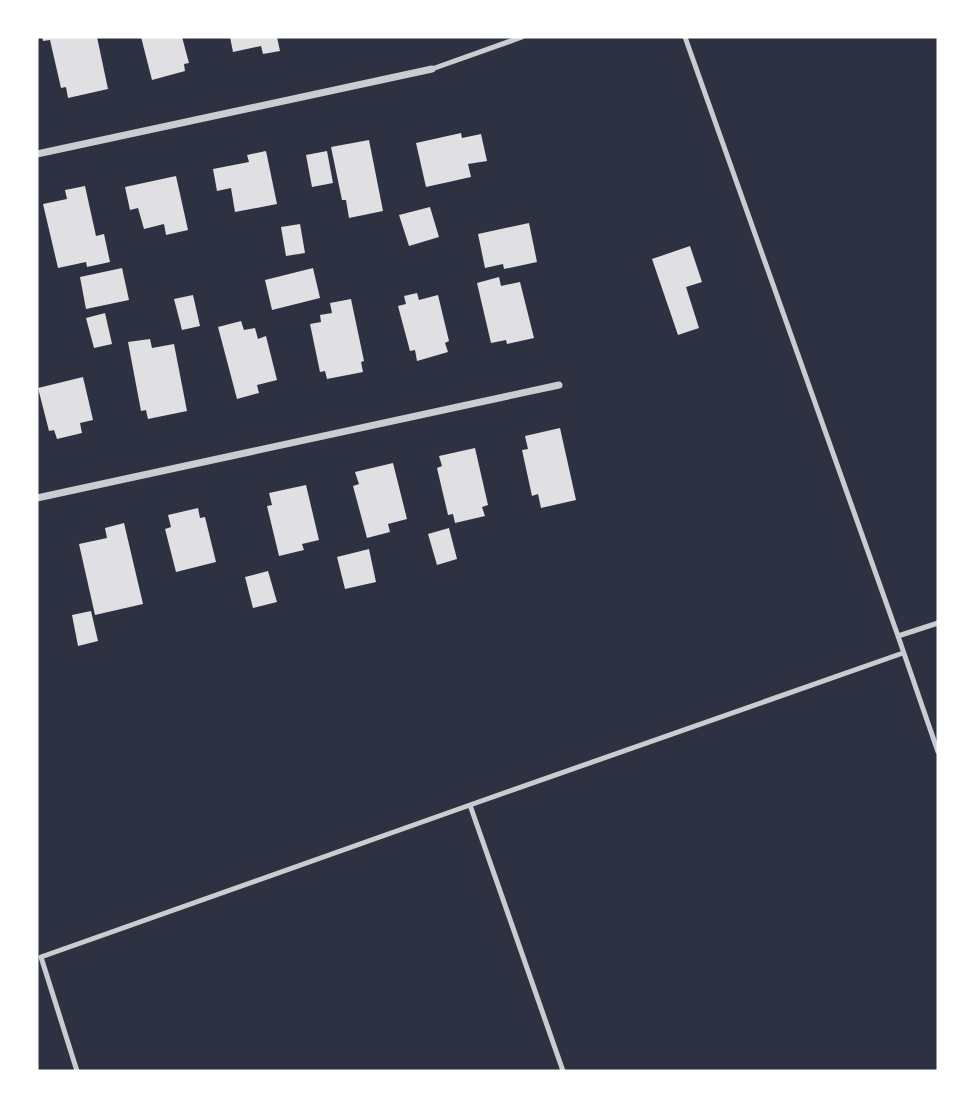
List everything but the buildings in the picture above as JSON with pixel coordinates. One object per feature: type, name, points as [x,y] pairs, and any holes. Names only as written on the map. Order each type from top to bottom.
[{"type":"street","points":[[37,154],[432,69]]},
{"type":"street","points":[[37,498],[559,385]]},
{"type":"lane","points":[[432,69],[523,37]]},
{"type":"lane","points":[[685,37],[938,752]]},
{"type":"lane","points":[[898,636],[938,623]]},
{"type":"lane","points":[[77,1071],[41,957],[903,653]]},
{"type":"lane","points":[[470,805],[563,1071]]}]
